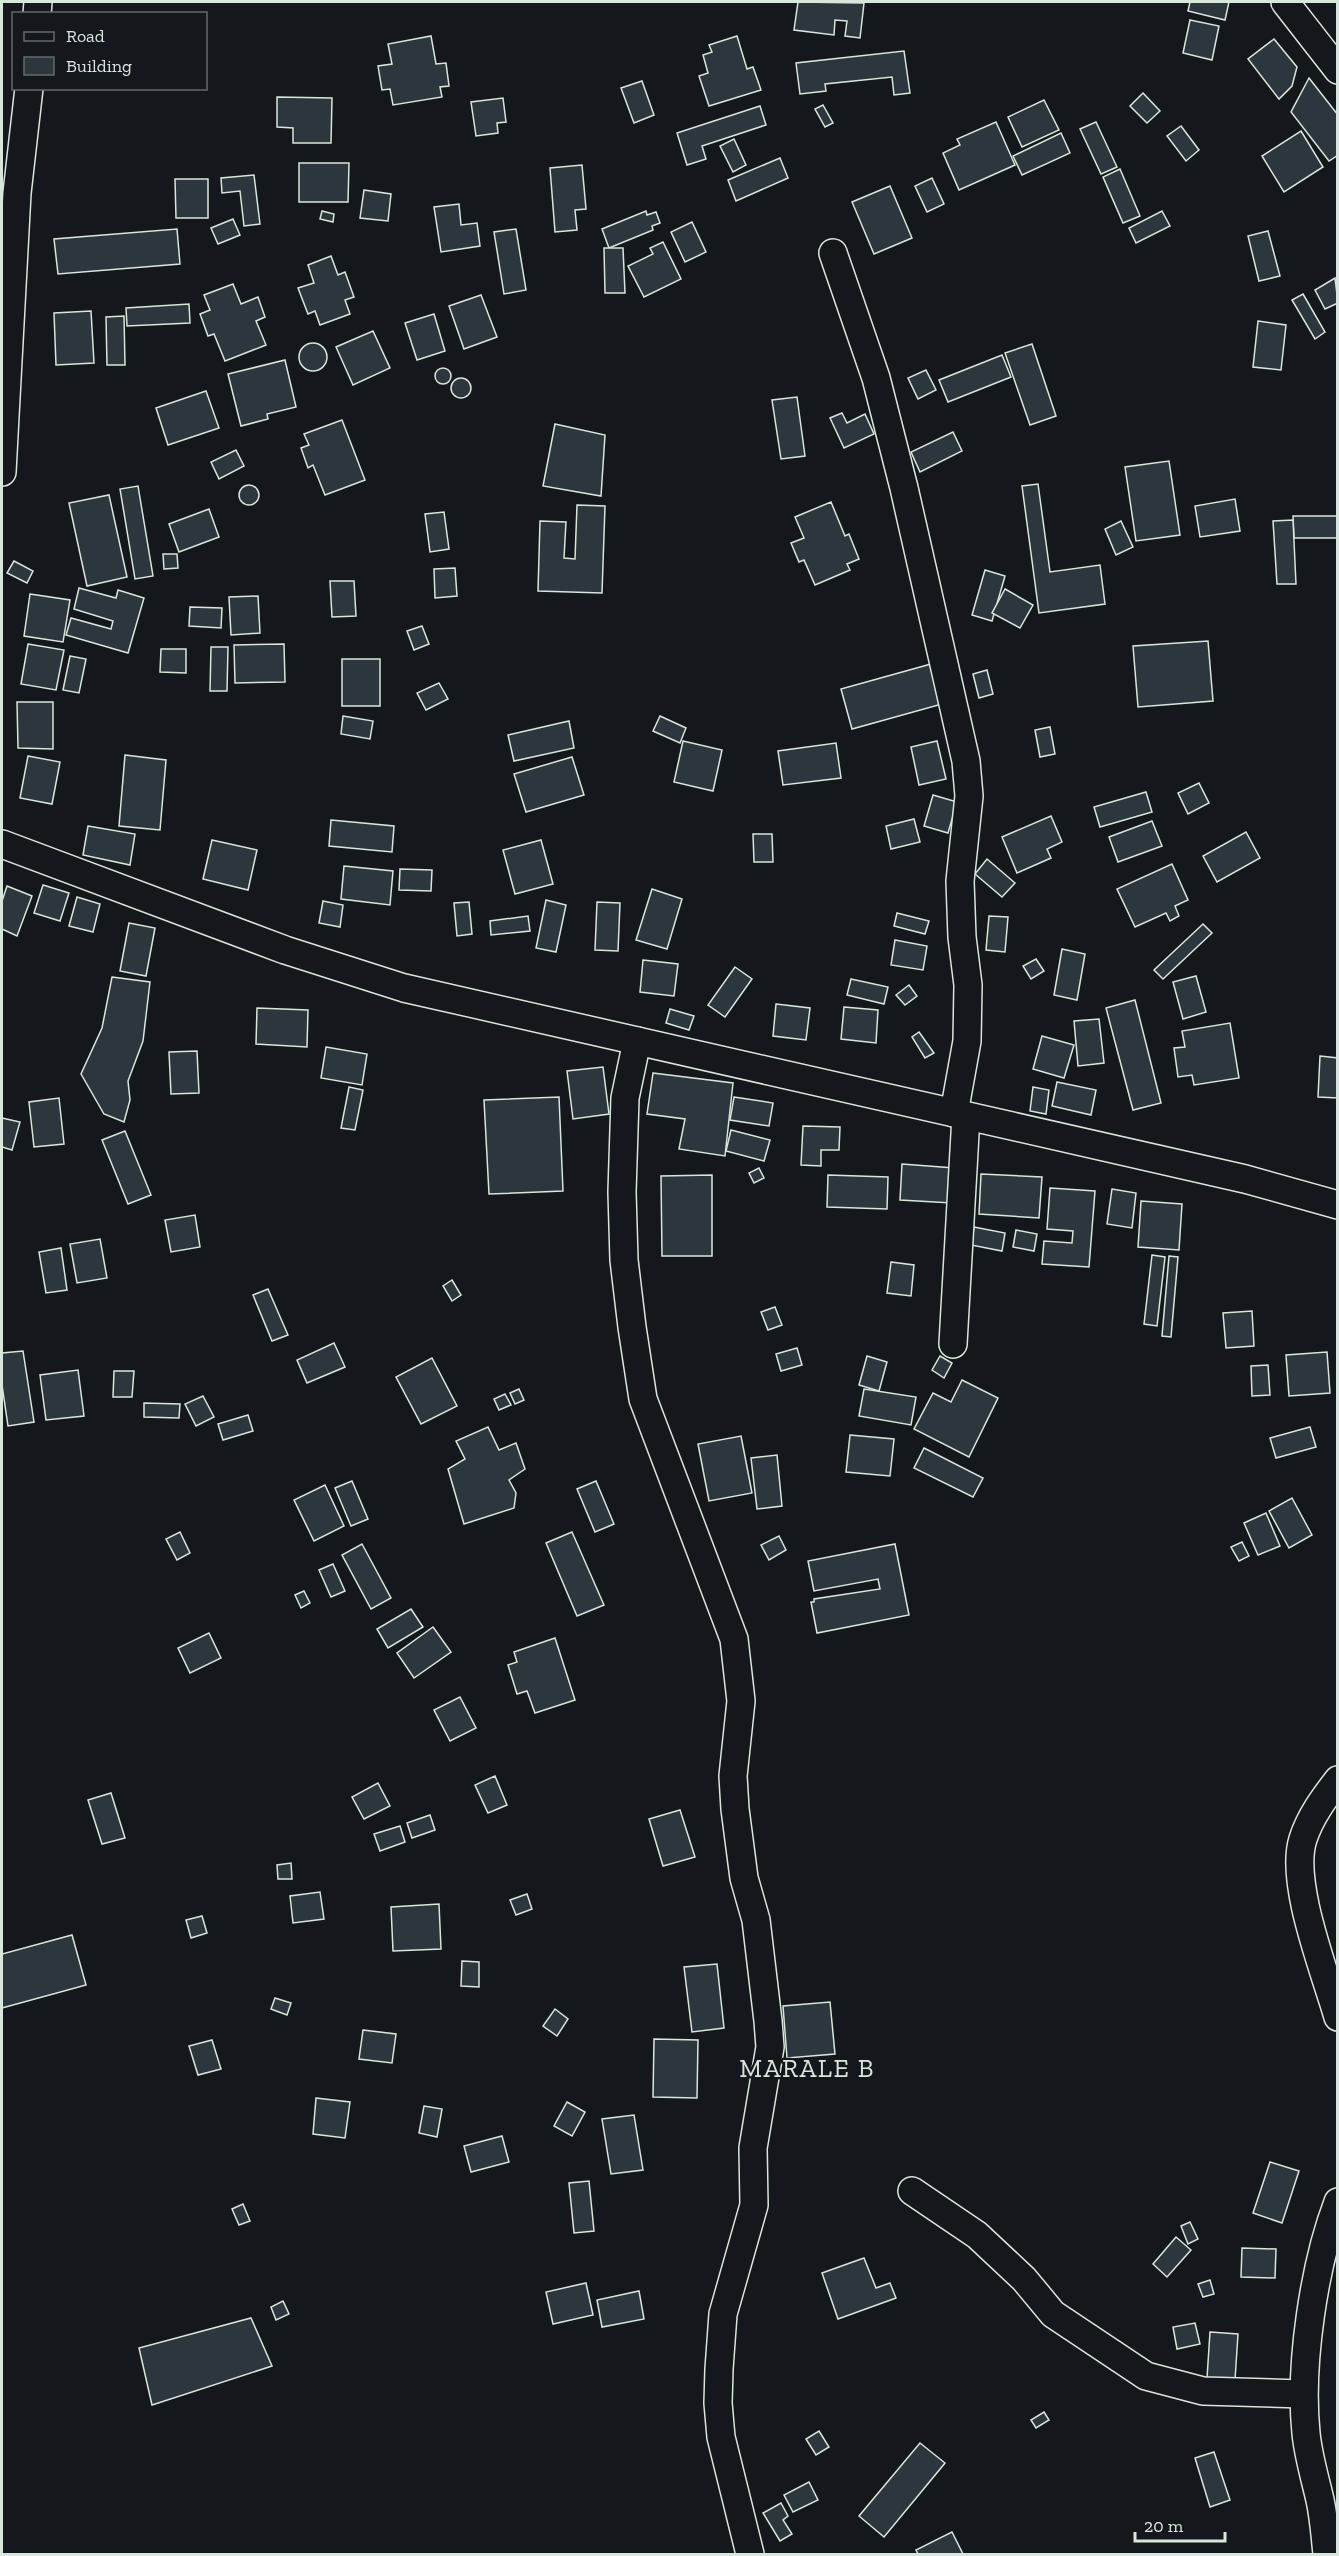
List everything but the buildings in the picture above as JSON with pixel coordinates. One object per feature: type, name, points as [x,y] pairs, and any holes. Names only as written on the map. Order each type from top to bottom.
[{"type":"street","points":[[1285,2],[1338,70]]},
{"type":"street","points":[[2,472],[17,193],[29,90]]},
{"type":"street","points":[[833,253],[876,378],[904,488],[966,760],[969,796],[960,880],[962,937],[968,985],[967,1041],[960,1114],[953,1344]]},
{"type":"street","points":[[2,844],[347,972],[404,988],[1245,1179],[1338,1205]]},
{"type":"street","points":[[637,1041],[625,1098],[622,1192],[624,1260],[633,1328],[643,1399],[734,1639],[741,1701],[733,1776],[735,1809],[744,1878],[756,1920],[768,2020],[770,2047],[753,2148],[754,2205],[723,2314],[718,2380],[721,2437],[750,2554]]},
{"type":"street","points":[[1338,1780],[1323,1798],[1306,1830],[1302,1840],[1299,1868],[1300,1892],[1338,2017]]},
{"type":"street","points":[[912,2191],[977,2235],[1024,2279],[1053,2314],[1146,2376],[1203,2391],[1303,2394]]},
{"type":"street","points":[[1327,2554],[1321,2504],[1306,2434],[1303,2394],[1311,2324],[1324,2245],[1338,2202]]},
{"type":"district","name":"MARALE B","points":[[807,2068]]}]
